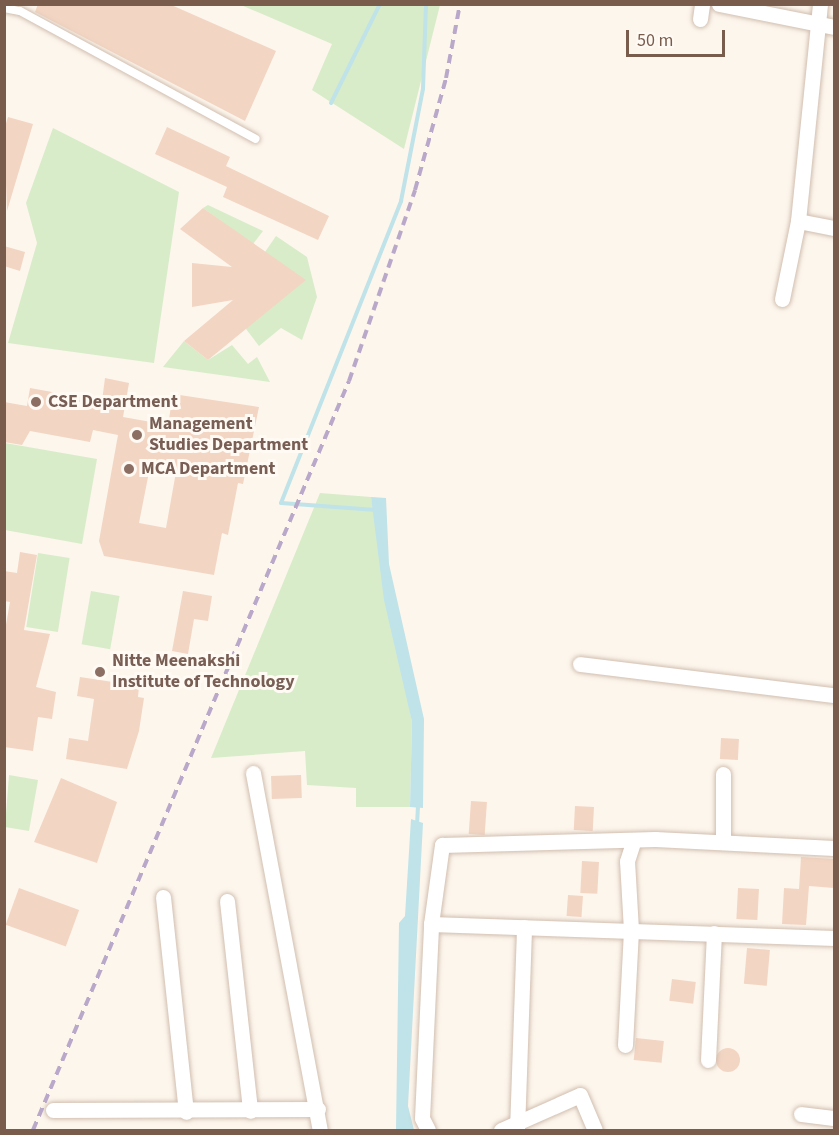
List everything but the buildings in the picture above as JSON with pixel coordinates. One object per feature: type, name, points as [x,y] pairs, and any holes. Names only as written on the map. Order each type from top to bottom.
[{"type":"street","points":[[720,4],[834,27]]},
{"type":"street","points":[[782,299],[798,221],[820,4]]},
{"type":"street","points":[[798,221],[834,228]]},
{"type":"street","points":[[580,664],[834,695]]},
{"type":"street","points":[[253,772],[318,1109],[320,1131]]},
{"type":"street","points":[[723,774],[723,842]]},
{"type":"street","points":[[625,1046],[632,930],[627,861],[633,842]]},
{"type":"street","points":[[428,1131],[422,1118],[431,924],[442,845],[723,842],[834,848]]},
{"type":"street","points":[[163,897],[186,1112]]},
{"type":"street","points":[[227,901],[250,1111]]},
{"type":"street","points":[[431,924],[834,938]]},
{"type":"street","points":[[524,927],[511,1129],[580,1095],[595,1131]]},
{"type":"street","points":[[708,1060],[714,933]]},
{"type":"street","points":[[53,1110],[186,1112],[318,1109]]},
{"type":"street","points":[[801,1114],[834,1118]]},
{"type":"lane","points":[[4,8],[21,8],[256,139]]},
{"type":"green space","points":[[241,5],[440,5],[404,149],[312,90],[332,44]]},
{"type":"green space","points":[[53,128],[179,192],[154,363],[8,343],[37,243],[26,203]]},
{"type":"green space","points":[[208,205],[263,231],[253,244],[203,208]]},
{"type":"green space","points":[[276,236],[307,257],[317,297],[302,340],[281,328],[259,346],[246,329],[265,252]]},
{"type":"green space","points":[[184,341],[208,360],[232,345],[248,364],[257,357],[270,382],[163,367]]},
{"type":"green space","points":[[5,443],[97,459],[82,544],[5,530]]},
{"type":"green space","points":[[320,493],[371,497],[412,722],[410,807],[356,807],[356,788],[307,785],[305,751],[211,758]]},
{"type":"green space","points":[[38,553],[70,558],[58,632],[26,627]]},
{"type":"green space","points":[[91,591],[120,596],[110,649],[82,644]]},
{"type":"green space","points":[[9,775],[38,780],[29,831],[5,827]]},
{"type":"water","points":[[371,497],[386,498],[389,564],[424,719],[423,808],[410,807],[412,722],[384,600]]},
{"type":"water","points":[[411,819],[423,823],[408,1106],[414,1130],[396,1130],[399,923],[405,916]]},
{"type":"waterway","points":[[331,103],[380,4]]},
{"type":"waterway","points":[[376,510],[281,503],[401,201],[423,89],[426,4]]},
{"type":"waterway","points":[[417,825],[418,805]]},
{"type":"railway","points":[[33,1130],[349,381],[415,190],[446,78],[460,4]]},
{"type":"place","name":"CSE Department","points":[[36,402]]},
{"type":"place","name":"Management Studies Department","points":[[137,435]]},
{"type":"place","name":"MCA Department","points":[[129,469]]},
{"type":"place","name":"Nitte Meenakshi Institute of Technology","points":[[100,672]]}]
